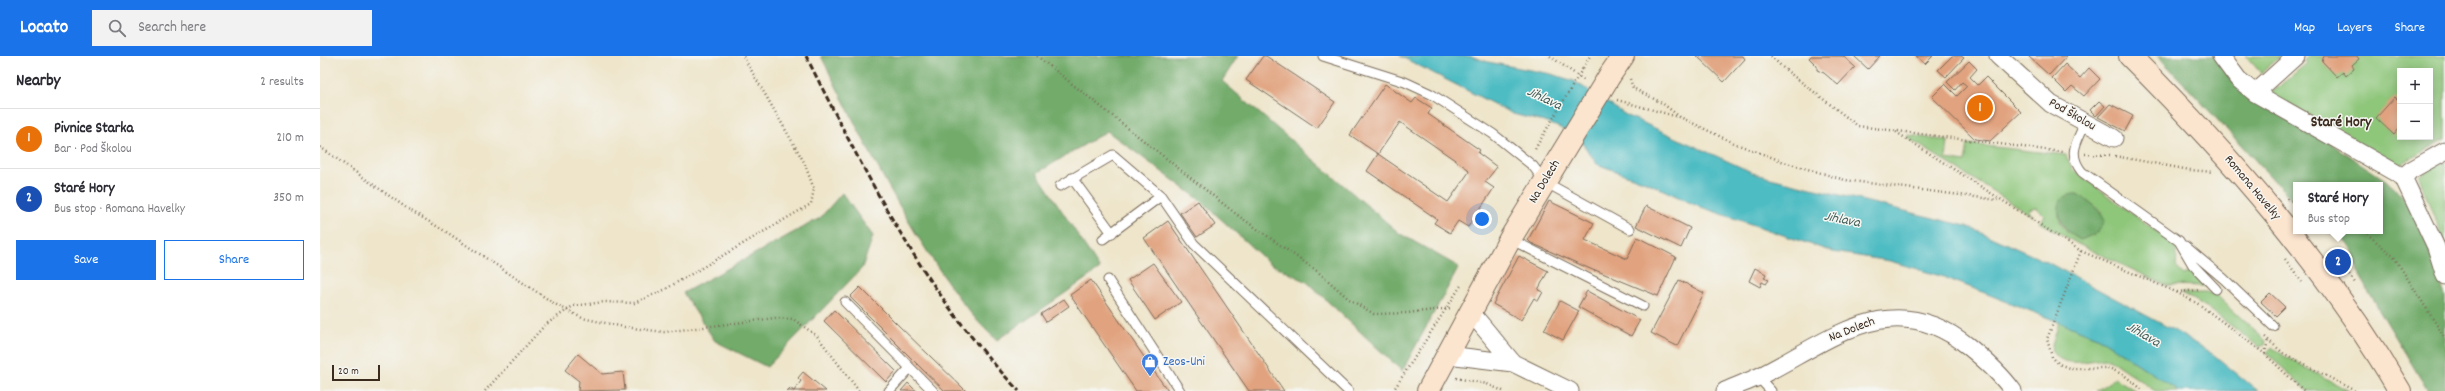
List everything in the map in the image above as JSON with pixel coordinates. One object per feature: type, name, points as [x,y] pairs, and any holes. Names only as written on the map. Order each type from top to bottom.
[{"type":"street","name":"Na Dolech","points":[[1433,390],[1448,355],[1470,311],[1510,239],[1548,176],[1620,76],[1623,56]]},
{"type":"street","name":"Pod Školou","points":[[1998,56],[2051,104],[2114,138]]},
{"type":"street","name":"Romana Havelky","points":[[2130,56],[2175,101],[2228,159],[2324,276],[2368,337],[2400,391]]},
{"type":"street","points":[[2221,56],[2238,79],[2255,92],[2407,173],[2436,247],[2445,276]]},
{"type":"street","points":[[2255,92],[2292,60]]},
{"type":"street","points":[[2407,173],[2445,151]]},
{"type":"street","points":[[1470,311],[1513,363]]},
{"type":"street","name":"Na Dolech","points":[[1733,389],[1758,377],[1814,345],[1860,324],[1900,318],[1925,321],[1962,341],[1996,372],[2013,391]]},
{"type":"street","points":[[1448,355],[1513,363],[1570,391]]},
{"type":"lane","points":[[1323,56],[1376,72],[1431,94],[1493,134],[1533,166],[1630,229]]},
{"type":"lane","points":[[2085,123],[2073,154],[2076,164],[2082,172],[2179,241],[2224,279],[2273,326]]},
{"type":"lane","points":[[1060,186],[1113,155],[1161,196],[1194,244],[1348,391]]},
{"type":"lane","points":[[1072,178],[1112,233]]},
{"type":"lane","points":[[1103,239],[1161,196]]},
{"type":"lane","points":[[1510,239],[1643,306]]},
{"type":"lane","points":[[2179,241],[2193,265],[2216,289]]},
{"type":"lane","points":[[1108,280],[1180,391]]},
{"type":"lane","points":[[845,302],[933,391]]},
{"type":"lane","points":[[890,391],[910,368]]},
{"type":"lane","points":[[1758,377],[1772,391]]},
{"type":"path","points":[[485,391],[545,325],[573,306],[604,302],[634,303],[664,290],[811,204],[814,189],[804,162],[743,56]]},
{"type":"path","points":[[1037,56],[1236,214],[1317,271],[1349,299],[1374,314],[1407,313],[1448,307],[1393,391]]},
{"type":"path","points":[[1550,56],[1587,82]]},
{"type":"path","points":[[1535,149],[1590,56]]},
{"type":"path","points":[[1771,56],[1782,67],[1858,126],[2073,154],[2126,157],[2190,170],[2217,171]]},
{"type":"path","points":[[1620,76],[1633,88],[1662,103],[1682,118]]},
{"type":"path","points":[[1614,99],[1682,118],[1736,144],[1787,163],[1845,180],[2001,200]]},
{"type":"path","points":[[1896,132],[2081,251],[2176,292],[2200,305],[2264,354],[2304,391]]},
{"type":"path","points":[[320,147],[408,209],[448,233],[555,304],[582,318],[624,327],[664,332],[775,318],[793,319],[816,336],[859,391]]},
{"type":"path","points":[[2367,234],[2394,257],[2445,338]]},
{"type":"path","points":[[2081,251],[2047,339],[2052,358],[2059,364],[2070,368],[2109,368],[2124,375],[2144,391]]},
{"type":"path","points":[[2176,292],[2216,289]]},
{"type":"path","points":[[2264,354],[2268,340],[2283,353],[2355,391]]},
{"type":"green space","points":[[821,56],[1238,56],[1222,81],[1399,233],[1459,267],[1402,371],[1307,282],[1269,263],[1200,200],[1107,131],[1037,173],[1100,269],[997,340],[963,303],[918,237],[874,161]]},
{"type":"green space","points":[[2158,56],[2217,56],[2337,148],[2387,181],[2416,209],[2445,296],[2445,391],[2428,391],[2359,276],[2351,248],[2344,239],[2332,234],[2383,234],[2383,182],[2293,182],[2293,201]]},
{"type":"green space","points":[[2246,56],[2281,56],[2261,73]]},
{"type":"green space","points":[[2309,56],[2445,56],[2445,139],[2394,168],[2269,95],[2307,63],[2304,60]]},
{"type":"green space","points":[[1908,135],[1948,141],[1946,159],[1965,162],[1968,144],[2066,155],[2073,170],[2175,245],[2177,253],[2176,267],[2184,275],[2191,271],[2207,286],[2165,285],[2078,244],[2040,222],[2044,215],[2036,207],[2029,209],[2029,213],[2034,217],[1908,138]],"holes":[[[2083,197],[2101,211],[2098,232],[2081,240],[2073,235],[2060,222],[2059,212]]]},
{"type":"green space","points":[[2445,161],[2445,247],[2419,176]]},
{"type":"green space","points":[[842,193],[873,236],[862,268],[767,367],[715,341],[683,293],[820,218]]},
{"type":"green space","points":[[2077,194],[2094,205],[2105,221],[2098,232],[2081,240],[2066,229],[2059,214],[2059,206],[2062,200],[2068,196]]},
{"type":"green space","points":[[2181,293],[2214,293],[2266,341],[2265,345],[2259,347],[2208,308]]},
{"type":"green space","points":[[2059,322],[2097,337],[2179,391],[2155,391],[2109,359],[2085,362],[2069,362],[2062,360],[2056,356],[2051,349]]},
{"type":"green space","points":[[2272,347],[2279,353],[2349,391],[2307,391],[2269,355],[2267,352]]},
{"type":"green space","points":[[2115,378],[2136,391],[2096,391]]},
{"type":"water","name":"Jihlava","points":[[1400,56],[1471,56],[1488,62],[1551,74],[1574,81],[1626,115],[1758,175],[1966,226],[2047,262],[2175,331],[2214,355],[2258,391],[2179,391],[2097,337],[1944,277],[1890,261],[1833,252],[1695,205],[1651,184],[1597,164],[1581,141],[1565,130],[1548,123],[1513,114]]},
{"type":"building","points":[[1263,56],[1266,56],[1335,102],[1317,128],[1246,80]]},
{"type":"building","points":[[1697,56],[1743,56],[1745,59],[1724,82]]},
{"type":"building","points":[[1811,56],[1843,56],[1855,67],[1838,85],[1824,73],[1817,70],[1817,66],[1809,58]]},
{"type":"building","points":[[1854,56],[1880,56],[1868,69]]},
{"type":"building","points":[[1916,56],[1933,56],[1925,64]]},
{"type":"building","points":[[1952,56],[1961,56],[1964,58],[1946,77],[1938,70]]},
{"type":"building","points":[[2028,56],[2067,56],[2049,75]]},
{"type":"building","points":[[2324,56],[2357,56],[2359,59],[2352,65],[2354,69],[2346,76],[2343,72],[2337,77],[2322,61]]},
{"type":"building","points":[[1969,61],[1977,69],[1970,77],[1978,85],[1986,77],[2021,112],[1990,141],[1975,139],[1932,97],[1945,84],[1957,96],[1967,86],[1962,82],[1955,90],[1947,82]]},
{"type":"building","points":[[2065,64],[2080,78],[2089,68],[2100,79],[2084,96],[2072,86],[2066,92],[2052,78]]},
{"type":"building","points":[[1385,84],[1412,103],[1416,98],[1432,108],[1428,114],[1480,150],[1478,153],[1497,167],[1485,182],[1494,188],[1468,227],[1458,221],[1450,233],[1434,223],[1437,219],[1367,171],[1378,154],[1350,135]],"holes":[[[1400,122],[1468,169],[1469,172],[1448,202],[1378,154]]]},
{"type":"building","points":[[2395,97],[2397,99],[2397,132],[2394,135],[2376,118]]},
{"type":"building","points":[[2099,101],[2105,106],[2096,116],[2090,110]]},
{"type":"building","points":[[2110,104],[2133,116],[2125,131],[2098,117]]},
{"type":"building","points":[[1198,201],[1215,225],[1197,237],[1180,213]]},
{"type":"building","points":[[1549,201],[1594,223],[1585,240],[1627,259],[1637,237],[1676,257],[1658,296],[1531,243],[1528,240]]},
{"type":"building","points":[[1646,206],[1690,228],[1681,248],[1636,226]]},
{"type":"building","points":[[1168,221],[1284,391],[1249,391],[1144,238]]},
{"type":"building","points":[[1519,256],[1548,271],[1538,290],[1543,292],[1538,301],[1534,298],[1521,320],[1493,304]]},
{"type":"building","points":[[1153,263],[1181,302],[1155,320],[1128,280]]},
{"type":"building","points":[[1755,268],[1766,274],[1764,278],[1769,280],[1766,284],[1762,282],[1760,287],[1749,281]]},
{"type":"building","points":[[1091,280],[1168,391],[1136,391],[1070,295]]},
{"type":"building","points":[[1679,280],[1704,293],[1677,346],[1651,333]]},
{"type":"building","points":[[860,287],[966,391],[945,391],[922,369],[850,297]]},
{"type":"building","points":[[1587,291],[1640,320],[1631,336],[1578,307]]},
{"type":"building","points":[[2270,293],[2285,307],[2276,316],[2261,302]]},
{"type":"building","points":[[1064,299],[1069,306],[1046,322],[1041,314]]},
{"type":"building","points":[[1560,301],[1579,311],[1563,340],[1544,330]]},
{"type":"building","points":[[834,310],[896,371],[886,382],[824,321]]},
{"type":"building","points":[[578,354],[602,374],[623,372],[625,390],[578,391],[579,381],[565,370]]},
{"type":"building","points":[[803,372],[826,391],[794,391],[801,381],[798,378]]},
{"type":"building","points":[[908,383],[914,389],[917,391],[901,391]]},
{"type":"building","points":[[790,388],[794,391],[787,391]]},
{"type":"railway","points":[[806,56],[875,189],[926,274],[954,314],[985,354],[1019,391]]},
{"type":"place","name":"Pivnice Starka","points":[[1980,108]]},
{"type":"place","name":"Staré Hory","points":[[2338,262]]},
{"type":"place","name":"Zeos-Uni","points":[[1150,377]]},
{"type":"district","name":"Staré Hory","points":[[2341,123]]}]
